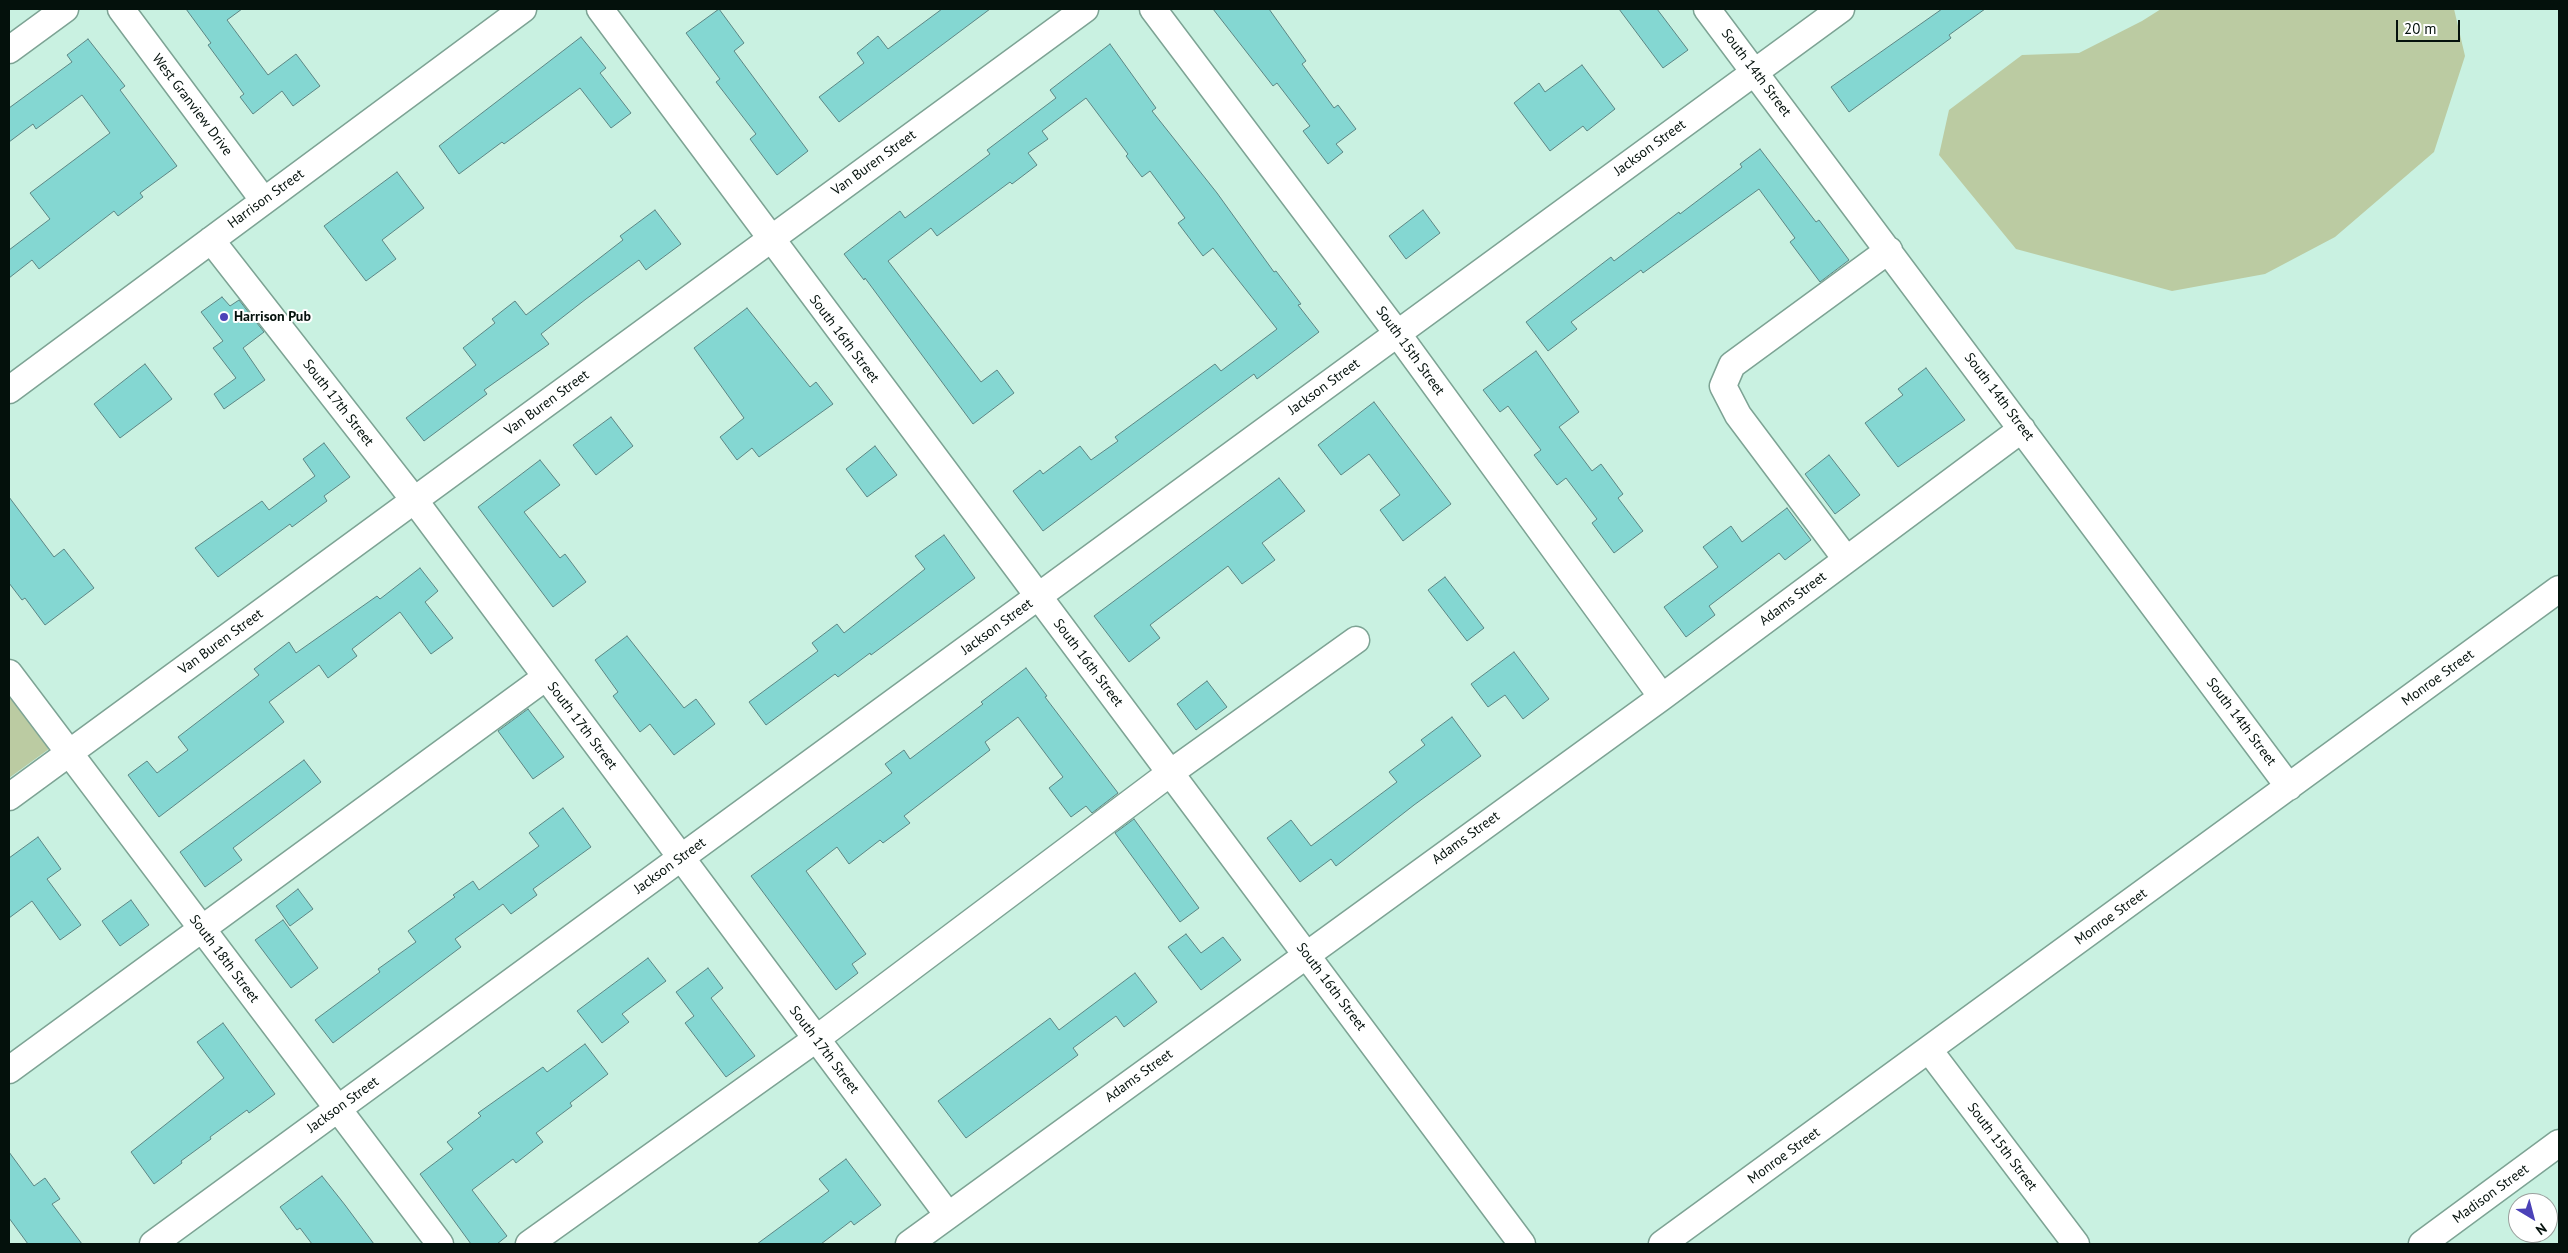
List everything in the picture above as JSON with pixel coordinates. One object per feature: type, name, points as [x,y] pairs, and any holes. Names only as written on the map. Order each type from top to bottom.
[{"type":"street","points":[[9,50],[65,9]]},
{"type":"street","name":"West Granview Drive","points":[[121,9],[264,201]]},
{"type":"street","name":"Harrison Street","points":[[9,390],[523,9]]},
{"type":"street","name":"South 16th Street","points":[[600,9],[1522,1244]]},
{"type":"street","name":"Van Buren Street","points":[[9,796],[415,501],[1085,9]]},
{"type":"street","name":"South 15th Street","points":[[1153,9],[1397,333],[1662,697]]},
{"type":"street","name":"South 14th Street","points":[[1707,9],[2289,786]]},
{"type":"street","name":"Jackson Street","points":[[153,1244],[1841,9]]},
{"type":"street","name":"South 17th Street","points":[[211,240],[415,501],[948,1215]]},
{"type":"street","points":[[1846,559],[1738,415],[1723,386],[1732,365],[1889,250]]},
{"type":"street","name":"Adams Street","points":[[909,1244],[1662,697],[2022,429]]},
{"type":"street","name":"Monroe Street","points":[[1662,1244],[2559,589]]},
{"type":"street","points":[[529,1244],[816,1040],[1170,773],[1356,640]]},
{"type":"street","name":"South 18th Street","points":[[9,673],[440,1244]]},
{"type":"street","points":[[9,1070],[546,677]]},
{"type":"street","name":"South 15th Street","points":[[1929,1050],[2064,1240]]},
{"type":"street","name":"Madison Street","points":[[2422,1244],[2559,1143]]},
{"type":"green space","points":[[2161,9],[2454,9],[2465,56],[2434,152],[2335,237],[2265,274],[2172,291],[2016,249],[1939,155],[1949,110],[2022,55],[2079,53],[2142,21]]},
{"type":"green space","points":[[9,696],[49,749],[9,778]]},
{"type":"building","points":[[186,9],[242,9],[227,20],[268,75],[296,54],[320,86],[293,106],[282,91],[253,114],[240,97],[244,94],[208,45],[211,43]]},
{"type":"building","points":[[719,9],[744,43],[734,51],[808,151],[777,175],[750,139],[756,134],[716,82],[720,79],[686,33]]},
{"type":"building","points":[[942,9],[990,9],[839,122],[819,97],[864,63],[857,53],[878,36],[888,49]]},
{"type":"building","points":[[1213,9],[1269,9],[1306,61],[1302,64],[1334,108],[1338,105],[1356,129],[1336,144],[1343,152],[1328,164],[1303,131],[1310,126],[1277,83],[1273,86]]},
{"type":"building","points":[[1619,9],[1657,9],[1688,50],[1663,68]]},
{"type":"building","points":[[1942,9],[1985,9],[1949,35],[1951,38],[1849,112],[1831,87]]},
{"type":"building","points":[[581,37],[606,68],[600,73],[631,113],[611,128],[580,88],[504,144],[502,142],[459,174],[439,146]]},
{"type":"building","points":[[88,39],[125,86],[120,90],[177,166],[140,193],[143,197],[118,216],[114,211],[39,269],[32,260],[9,278],[9,250],[50,219],[30,193],[110,133],[82,95],[36,129],[33,124],[9,142],[9,108],[72,62],[67,55]]},
{"type":"building","points":[[1110,44],[1156,108],[1152,111],[1217,193],[1274,272],[1276,271],[1301,304],[1298,305],[1319,332],[1257,379],[1254,374],[1043,531],[1013,491],[1040,470],[1043,474],[1080,446],[1091,460],[1118,441],[1115,437],[1215,364],[1221,371],[1277,329],[1213,248],[1203,256],[1178,223],[1185,218],[1150,171],[1142,177],[1126,156],[1128,154],[1086,98],[1042,131],[1048,139],[1028,153],[1037,165],[1012,184],[1010,182],[937,236],[931,228],[888,261],[981,382],[997,370],[1014,393],[973,424],[865,278],[864,280],[844,254],[900,211],[905,218],[990,154],[987,150],[1056,98],[1050,90]]},
{"type":"building","points":[[1582,65],[1615,109],[1587,131],[1583,126],[1550,151],[1514,103],[1539,83],[1545,92]]},
{"type":"building","points":[[1760,149],[1816,222],[1819,220],[1849,260],[1820,282],[1790,242],[1795,238],[1759,189],[1643,273],[1641,270],[1571,322],[1577,329],[1548,351],[1526,322],[1611,257],[1614,261],[1679,212],[1680,214],[1742,167],[1740,164]]},
{"type":"building","points":[[397,172],[424,208],[382,240],[396,259],[366,281],[324,226]]},
{"type":"building","points":[[655,210],[681,244],[646,270],[639,260],[586,299],[541,334],[549,344],[484,390],[487,394],[424,441],[406,418],[476,365],[463,348],[495,323],[492,319],[515,301],[526,315],[623,240],[620,236]]},
{"type":"building","points":[[1423,210],[1440,233],[1406,259],[1389,236]]},
{"type":"building","points":[[222,297],[230,306],[239,300],[264,332],[243,348],[265,380],[224,409],[214,394],[236,378],[213,348],[223,341],[201,312]]},
{"type":"building","points":[[747,308],[810,387],[816,382],[833,404],[759,457],[752,448],[737,460],[720,437],[744,418],[694,348]]},
{"type":"building","points":[[1536,351],[1579,412],[1559,427],[1592,471],[1601,464],[1623,494],[1618,498],[1643,531],[1614,553],[1592,523],[1597,519],[1566,478],[1557,485],[1534,455],[1541,450],[1508,406],[1500,412],[1483,390]]},
{"type":"building","points":[[145,364],[172,399],[120,438],[94,404]]},
{"type":"building","points":[[1926,368],[1965,420],[1898,467],[1865,423],[1903,395],[1898,389]]},
{"type":"building","points":[[1374,402],[1451,504],[1403,541],[1380,510],[1400,495],[1369,454],[1341,475],[1318,445]]},
{"type":"building","points":[[611,417],[633,446],[596,475],[573,445]]},
{"type":"building","points":[[324,443],[350,477],[324,496],[327,501],[292,527],[290,524],[218,577],[195,548],[262,501],[269,510],[315,476],[303,459]]},
{"type":"building","points":[[875,446],[897,475],[867,497],[846,469]]},
{"type":"building","points":[[1829,455],[1860,495],[1835,514],[1805,474]]},
{"type":"building","points":[[540,460],[560,485],[524,512],[560,558],[565,554],[586,582],[553,607],[478,507]]},
{"type":"building","points":[[1279,478],[1305,511],[1262,543],[1275,560],[1242,584],[1228,566],[1150,625],[1160,638],[1129,662],[1094,616]]},
{"type":"building","points":[[9,497],[54,557],[64,549],[94,588],[45,625],[25,598],[22,600],[9,583]]},
{"type":"building","points":[[1787,508],[1811,540],[1785,560],[1779,553],[1709,606],[1715,615],[1686,637],[1664,607],[1718,567],[1703,547],[1731,526],[1742,542]]},
{"type":"building","points":[[944,535],[975,578],[871,655],[870,653],[838,677],[835,674],[766,725],[749,702],[818,651],[812,643],[837,624],[844,633],[925,569],[915,556]]},
{"type":"building","points":[[420,568],[438,591],[425,602],[453,638],[431,654],[400,612],[352,649],[357,656],[328,678],[319,665],[269,702],[284,722],[159,817],[128,775],[147,761],[157,773],[188,750],[178,737],[259,675],[254,669],[289,642],[296,653],[377,596],[380,599]]},
{"type":"building","points":[[1445,577],[1484,628],[1467,641],[1428,590]]},
{"type":"building","points":[[627,636],[684,708],[696,699],[715,724],[674,755],[650,724],[640,732],[613,696],[618,692],[595,660]]},
{"type":"building","points":[[1514,652],[1549,699],[1523,719],[1505,695],[1488,707],[1471,684]]},
{"type":"building","points":[[1026,668],[1047,696],[1045,697],[1118,793],[1092,813],[1086,806],[1071,817],[1049,788],[1063,777],[1018,717],[985,742],[990,750],[904,816],[910,823],[883,843],[880,840],[849,864],[837,847],[806,871],[866,954],[852,964],[858,973],[836,990],[751,876],[892,773],[885,764],[904,750],[910,759],[983,704],[981,702]]},
{"type":"building","points":[[1207,681],[1227,707],[1196,730],[1177,704]]},
{"type":"building","points":[[528,709],[564,757],[533,779],[498,731]]},
{"type":"building","points":[[1452,717],[1481,756],[1336,866],[1331,859],[1300,882],[1267,838],[1291,820],[1311,846],[1397,782],[1389,772],[1425,745],[1421,740]]},
{"type":"building","points":[[304,760],[321,782],[233,848],[242,860],[205,887],[180,852]]},
{"type":"building","points":[[563,808],[591,847],[533,889],[537,895],[511,914],[503,904],[455,939],[461,947],[333,1043],[315,1020],[380,972],[378,969],[416,942],[408,931],[455,897],[453,895],[473,881],[479,890],[539,846],[529,833]]},
{"type":"building","points":[[1134,819],[1199,908],[1180,922],[1115,833]]},
{"type":"building","points":[[38,837],[61,869],[47,879],[81,925],[60,940],[32,901],[9,918],[9,858]]},
{"type":"building","points":[[298,889],[313,909],[290,926],[276,906]]},
{"type":"building","points":[[131,900],[149,925],[120,946],[102,921]]},
{"type":"building","points":[[283,920],[318,968],[291,988],[255,940]]},
{"type":"building","points":[[1186,934],[1201,953],[1223,937],[1241,960],[1201,990],[1168,947]]},
{"type":"building","points":[[648,958],[666,981],[622,1014],[629,1022],[602,1043],[577,1011]]},
{"type":"building","points":[[708,968],[723,988],[711,998],[755,1056],[726,1077],[685,1023],[694,1016],[676,992]]},
{"type":"building","points":[[1135,973],[1157,1002],[1124,1027],[1116,1016],[1073,1048],[1078,1055],[966,1138],[938,1101],[1050,1018],[1059,1030]]},
{"type":"building","points":[[223,1023],[275,1094],[249,1113],[247,1110],[210,1137],[211,1139],[154,1184],[131,1152],[224,1078],[197,1042]]},
{"type":"building","points":[[585,1044],[608,1074],[570,1103],[572,1106],[536,1133],[543,1142],[516,1163],[513,1159],[472,1190],[507,1236],[497,1244],[471,1244],[420,1174],[453,1149],[447,1142],[481,1116],[478,1113],[543,1067],[547,1072]]},
{"type":"building","points":[[9,1152],[34,1186],[45,1178],[60,1199],[52,1204],[82,1244],[28,1244],[9,1218]]},
{"type":"building","points":[[846,1159],[881,1205],[854,1225],[851,1221],[821,1244],[757,1244],[829,1191],[819,1179]]},
{"type":"building","points":[[322,1176],[374,1244],[312,1244],[300,1228],[297,1230],[280,1207]]},
{"type":"place","name":"Harrison Pub","points":[[224,317]]}]
